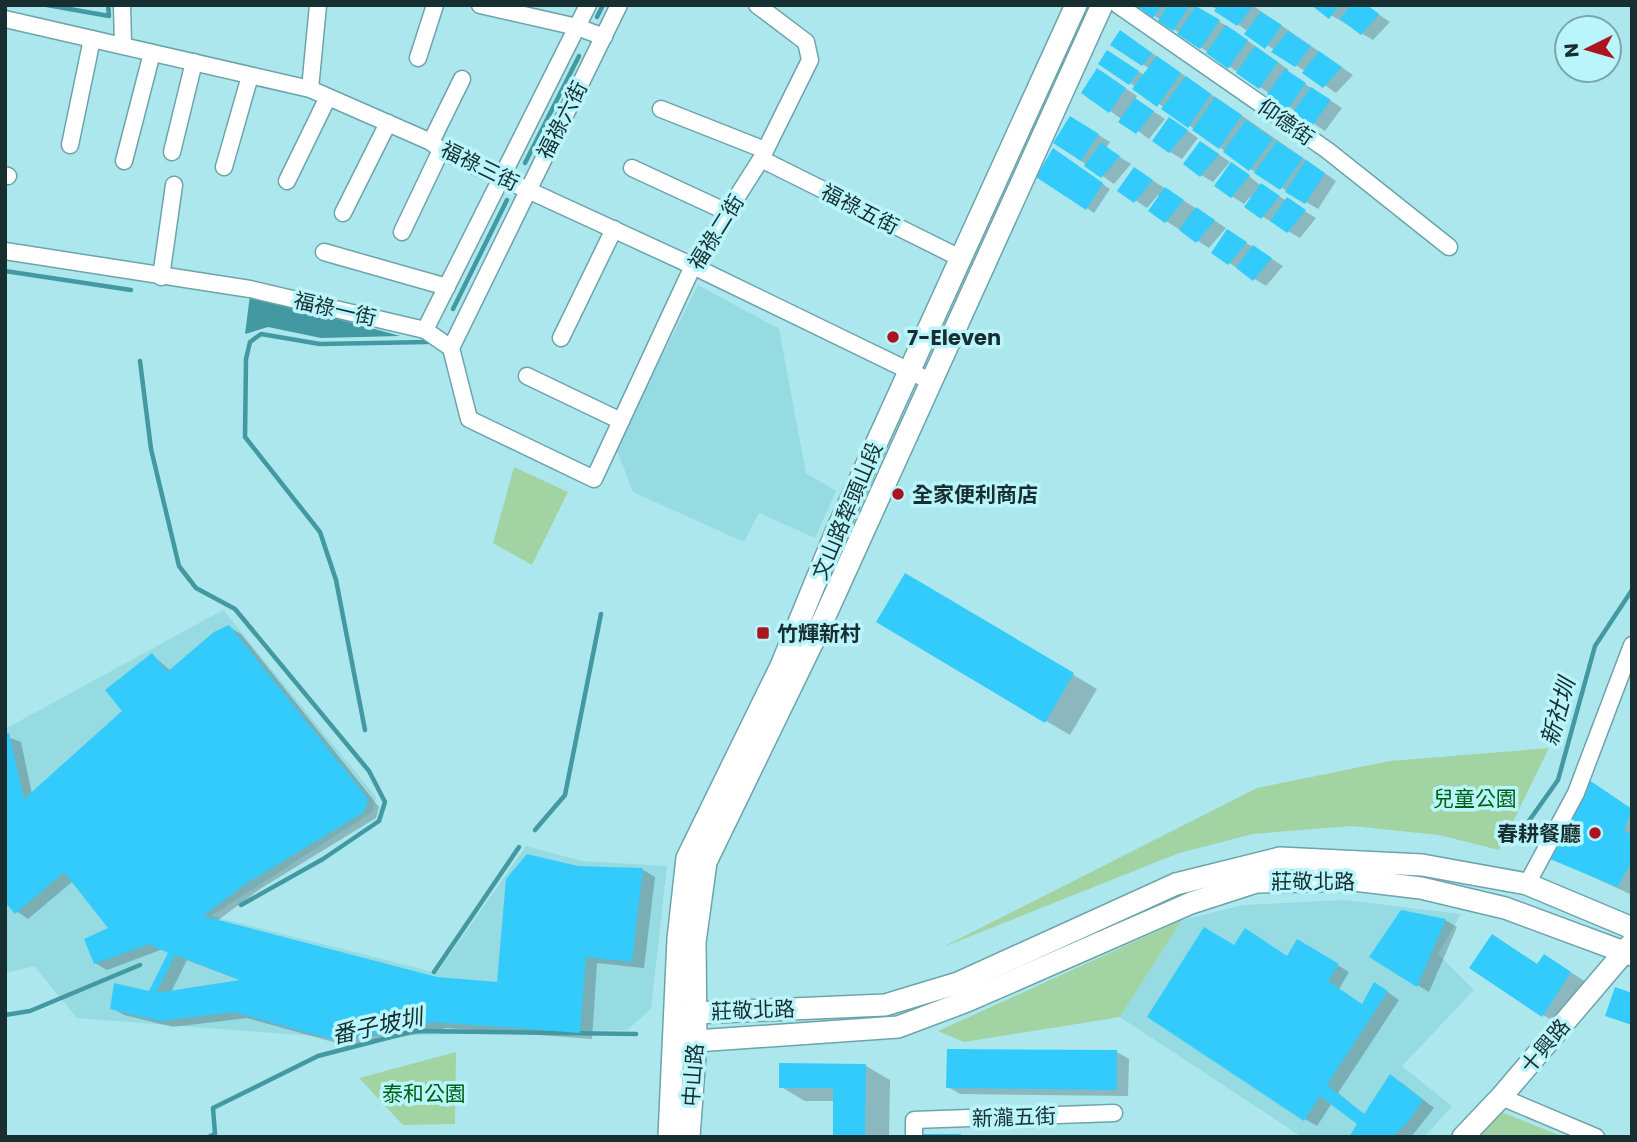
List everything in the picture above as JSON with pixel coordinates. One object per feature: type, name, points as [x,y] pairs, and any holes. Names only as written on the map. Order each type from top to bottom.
[{"type":"main road","name":"文山路犂頭山段","points":[[674,1030],[678,939],[687,858],[781,666],[835,532],[1076,5]]},
{"type":"main road","name":"文山路犂頭山段","points":[[694,1013],[695,943],[706,862],[821,625],[1102,5]]},
{"type":"main road","name":"莊敬北路","points":[[1629,951],[1505,908],[1421,888],[1354,880],[1256,882],[1191,903],[979,996],[898,1027],[696,1041],[674,1030],[694,1013],[885,1005],[958,983],[1176,884],[1280,858],[1422,865],[1527,884],[1632,928]]},
{"type":"main road","name":"十興路","points":[[1463,1137],[1629,951]]},
{"type":"main road","name":"中山路","points":[[689,1137],[696,1041],[694,1013]]},
{"type":"main road","name":"中山路","points":[[669,1137],[674,1030]]},
{"type":"street","points":[[122,5],[123,44]]},
{"type":"street","points":[[310,89],[318,5]]},
{"type":"street","points":[[418,58],[435,5]]},
{"type":"street","points":[[480,5],[577,27],[604,37]]},
{"type":"street","name":"福祿六街","points":[[425,330],[588,5]]},
{"type":"street","name":"福祿六街","points":[[451,348],[619,5]]},
{"type":"street","name":"福祿二街","points":[[451,348],[469,419],[594,479],[693,266],[763,155],[810,60],[810,50],[806,42],[757,5]]},
{"type":"street","name":"仰德街","points":[[1118,5],[1327,150],[1449,247]]},
{"type":"street","name":"福祿三街","points":[[5,19],[310,89],[693,266],[930,381]]},
{"type":"street","points":[[70,145],[92,39]]},
{"type":"street","points":[[124,161],[152,53]]},
{"type":"street","points":[[172,152],[194,62]]},
{"type":"street","points":[[224,167],[250,76]]},
{"type":"street","points":[[402,232],[462,79]]},
{"type":"street","points":[[288,181],[327,97]]},
{"type":"street","name":"福祿五街","points":[[661,109],[763,155],[960,258]]},
{"type":"street","points":[[343,213],[388,123]]},
{"type":"street","points":[[632,168],[727,212]]},
{"type":"street","points":[[161,277],[174,185]]},
{"type":"street","points":[[561,338],[614,229]]},
{"type":"street","name":"福祿一街","points":[[5,251],[250,289],[425,330],[451,348]]},
{"type":"street","points":[[324,252],[447,287]]},
{"type":"street","points":[[527,376],[621,421]]},
{"type":"street","points":[[1527,884],[1576,793],[1632,645]]},
{"type":"street","points":[[1501,1097],[1596,1137]]},
{"type":"street","name":"新瀧五街","points":[[914,1137],[914,1120],[1114,1113]]},
{"type":"shaded area","points":[[698,285],[779,329],[806,473],[836,491],[815,538],[759,513],[744,542],[633,492],[616,448]]},
{"type":"shaded area","points":[[250,295],[400,336],[321,338],[268,327],[245,334]]},
{"type":"shaded area","points":[[223,610],[376,797],[372,812],[211,916],[437,973],[526,846],[582,861],[667,866],[651,1009],[627,1030],[326,1037],[77,1018],[34,966],[5,973],[5,729]]},
{"type":"shaded area","points":[[1345,900],[1461,914],[1438,954],[1474,990],[1402,1066],[1452,1106],[1424,1137],[1302,1137],[1120,1017],[1182,920],[1243,905]]},
{"type":"green space","points":[[514,467],[568,492],[532,565],[493,543]]},
{"type":"green space","name":"兒童公園","points":[[1549,748],[1499,850],[1439,835],[1351,826],[1253,834],[1179,853],[941,948],[1257,788],[1390,761]]},
{"type":"green space","points":[[1182,920],[1120,1017],[964,1042],[938,1031]]},
{"type":"green space","name":"泰和公園","points":[[456,1052],[455,1124],[403,1125],[359,1078]]},
{"type":"green space","points":[[1499,1111],[1564,1137],[1478,1137]]},
{"type":"building","points":[[1135,5],[1162,5],[1153,18]]},
{"type":"building","points":[[1168,5],[1190,5],[1173,31],[1158,21]]},
{"type":"building","points":[[1219,5],[1254,5],[1237,26],[1214,11]]},
{"type":"building","points":[[1311,5],[1339,5],[1329,19]]},
{"type":"building","points":[[1351,5],[1367,5],[1379,14],[1361,35],[1340,19]]},
{"type":"building","points":[[1196,6],[1220,20],[1200,49],[1177,34]]},
{"type":"building","points":[[1261,12],[1282,25],[1265,49],[1244,34]]},
{"type":"building","points":[[1226,25],[1248,40],[1228,69],[1206,53]]},
{"type":"building","points":[[1120,30],[1152,53],[1142,66],[1110,45]]},
{"type":"building","points":[[1288,31],[1311,46],[1295,67],[1271,52]]},
{"type":"building","points":[[1255,46],[1278,62],[1259,89],[1236,73]]},
{"type":"building","points":[[1107,50],[1139,71],[1129,85],[1098,64]]},
{"type":"building","points":[[1319,51],[1342,67],[1323,88],[1302,73]]},
{"type":"building","points":[[1157,56],[1181,73],[1157,107],[1132,89]]},
{"type":"building","points":[[1097,68],[1126,88],[1109,113],[1081,93]]},
{"type":"building","points":[[1285,69],[1306,83],[1287,110],[1267,94]]},
{"type":"building","points":[[1186,76],[1211,94],[1188,128],[1161,109]]},
{"type":"building","points":[[1311,87],[1331,100],[1312,126],[1293,112]]},
{"type":"building","points":[[1215,97],[1242,115],[1219,149],[1192,130]]},
{"type":"building","points":[[1135,98],[1154,111],[1136,134],[1118,122]]},
{"type":"building","points":[[1070,116],[1099,134],[1081,161],[1053,143]]},
{"type":"building","points":[[1169,117],[1188,130],[1169,153],[1152,141]]},
{"type":"building","points":[[1246,120],[1273,139],[1249,171],[1223,152]]},
{"type":"building","points":[[1200,141],[1219,154],[1200,177],[1183,164]]},
{"type":"building","points":[[1277,141],[1303,158],[1280,190],[1254,173]]},
{"type":"building","points":[[1101,143],[1120,156],[1101,178],[1084,166]]},
{"type":"building","points":[[1053,148],[1103,183],[1086,210],[1036,177]]},
{"type":"building","points":[[1306,160],[1325,173],[1305,204],[1285,192]]},
{"type":"building","points":[[1231,162],[1250,175],[1231,198],[1214,186]]},
{"type":"building","points":[[1134,167],[1153,180],[1134,203],[1117,191]]},
{"type":"building","points":[[1261,183],[1280,196],[1261,219],[1244,207]]},
{"type":"building","points":[[1165,187],[1184,200],[1165,223],[1148,211]]},
{"type":"building","points":[[1287,197],[1306,210],[1287,233],[1270,221]]},
{"type":"building","points":[[1196,207],[1215,220],[1196,243],[1179,230]]},
{"type":"building","points":[[1227,229],[1247,242],[1228,265],[1211,253]]},
{"type":"building","points":[[1253,245],[1272,258],[1253,281],[1236,268]]},
{"type":"building","points":[[905,573],[1074,673],[1045,723],[876,622]]},
{"type":"building","points":[[229,625],[368,799],[364,812],[247,883],[203,916],[437,977],[497,982],[506,879],[527,854],[578,866],[643,868],[632,962],[586,957],[580,1033],[434,1022],[338,1041],[234,1012],[160,1021],[110,1009],[114,983],[149,991],[168,953],[149,944],[94,964],[84,939],[108,928],[64,872],[15,914],[5,902],[5,734],[9,733],[24,799],[122,711],[105,690],[152,653],[167,672],[214,632]],"holes":[[[175,955],[240,980],[156,993]]]},
{"type":"building","name":"春耕餐廳","points":[[1589,780],[1632,809],[1624,831],[1632,835],[1632,862],[1617,887],[1550,859]]},
{"type":"building","points":[[1401,910],[1446,919],[1417,987],[1369,957]]},
{"type":"building","points":[[1204,927],[1234,945],[1245,928],[1287,956],[1297,939],[1339,964],[1328,981],[1362,1004],[1374,982],[1388,991],[1327,1085],[1364,1114],[1390,1074],[1423,1100],[1407,1123],[1392,1137],[1349,1137],[1357,1124],[1320,1096],[1304,1121],[1147,1017]]},
{"type":"building","points":[[1492,934],[1537,964],[1544,954],[1571,972],[1542,1017],[1469,968]]},
{"type":"building","points":[[1615,987],[1632,993],[1632,1025],[1605,1016]]},
{"type":"building","points":[[947,1049],[1117,1050],[1117,1090],[946,1088]]},
{"type":"building","points":[[779,1063],[866,1064],[865,1137],[833,1137],[833,1088],[779,1088]]},
{"type":"building","points":[[922,1134],[961,1134],[961,1137],[922,1137]]},
{"type":"waterway","points":[[47,5],[109,16],[108,5]]},
{"type":"waterway","points":[[597,17],[603,5]]},
{"type":"waterway","points":[[525,163],[579,56]]},
{"type":"waterway","points":[[453,309],[507,200]]},
{"type":"waterway","points":[[5,271],[131,290]]},
{"type":"waterway","points":[[365,730],[336,580],[320,532],[245,437],[246,359],[250,342],[261,334],[320,344],[427,342]]},
{"type":"waterway","points":[[140,361],[151,449],[179,566],[196,588],[235,609],[369,771],[385,802],[379,821],[323,859],[241,905]]},
{"type":"waterway","name":"新社圳","points":[[1514,842],[1558,780],[1595,646],[1632,590]]},
{"type":"waterway","points":[[535,830],[565,795],[601,614]]},
{"type":"waterway","points":[[434,972],[519,847]]},
{"type":"waterway","points":[[5,1015],[30,1011],[140,965]]},
{"type":"waterway","name":"番子坡圳","points":[[208,1137],[215,1134],[213,1108],[318,1056],[414,1031],[636,1034]]},
{"type":"place","name":"7-Eleven","points":[[893,337]]},
{"type":"place","name":"全家便利商店","points":[[898,494]]},
{"type":"place","name":"竹輝新村","points":[[763,633]]},
{"type":"place","name":"春耕餐廳","points":[[1595,833]]}]
